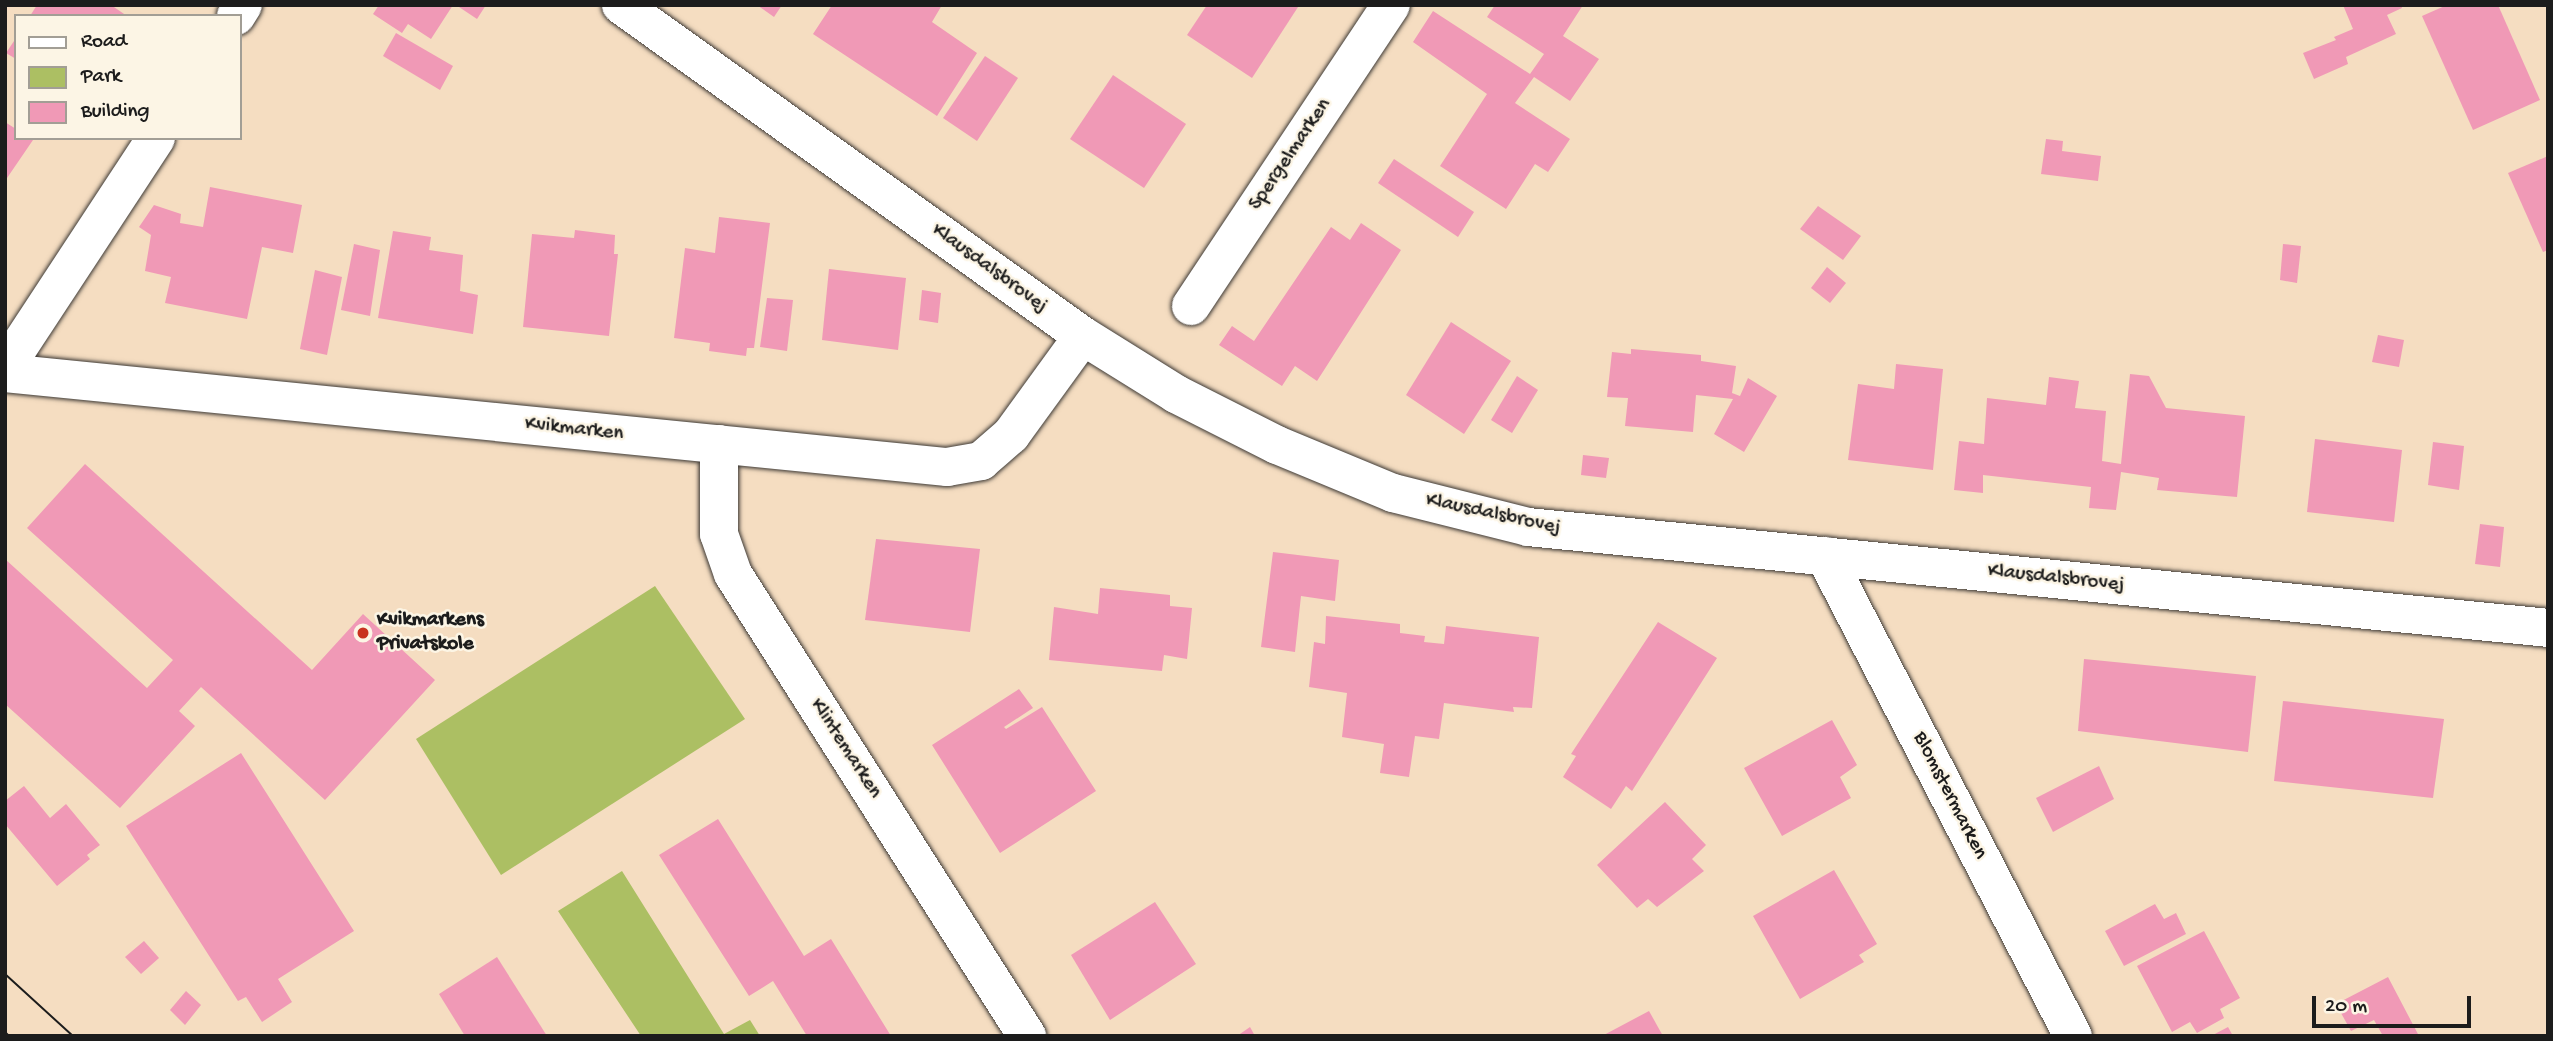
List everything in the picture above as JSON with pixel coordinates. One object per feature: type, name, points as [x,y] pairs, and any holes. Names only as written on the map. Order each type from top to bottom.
[{"type":"street","name":"Klausdalsbrovej","points":[[621,5],[1083,337],[1176,394],[1243,428],[1393,493],[1528,527],[2548,628]]},
{"type":"street","name":"Spergelmarken","points":[[1191,306],[1391,5]]},
{"type":"street","name":"Kvikmarken","points":[[155,140],[5,370],[947,467],[981,461],[1011,435],[1083,337]]},
{"type":"street","name":"Klintemarken","points":[[719,444],[719,534],[733,574],[1027,1036]]},
{"type":"street","name":"Blomstermarken","points":[[1825,556],[2073,1036]]},
{"type":"green space","points":[[655,586],[745,719],[501,875],[416,739]]},
{"type":"green space","points":[[622,871],[724,1034],[750,1020],[760,1036],[641,1036],[558,911]]},
{"type":"building","points":[[37,5],[111,5],[124,14],[31,14]]},
{"type":"building","points":[[379,5],[453,5],[431,39],[408,24],[402,33],[373,14]]},
{"type":"building","points":[[456,5],[486,5],[477,19]]},
{"type":"building","points":[[757,5],[782,5],[774,17]]},
{"type":"building","points":[[832,5],[942,5],[932,22],[977,53],[937,116],[813,34]]},
{"type":"building","points":[[1207,5],[1298,7],[1252,78],[1187,35]]},
{"type":"building","points":[[1495,5],[1583,5],[1563,36],[1599,59],[1570,101],[1534,77],[1515,103],[1570,139],[1548,172],[1535,164],[1506,209],[1440,166],[1487,94],[1413,42],[1433,11],[1530,74],[1544,54],[1487,17]]},
{"type":"building","points":[[2343,5],[2401,5],[2402,8],[2387,15],[2396,34],[2346,57],[2348,64],[2314,79],[2303,53],[2336,40],[2334,37],[2353,29]]},
{"type":"building","points":[[2447,5],[2498,5],[2540,100],[2473,130],[2422,16]]},
{"type":"building","points":[[396,33],[453,66],[440,90],[383,56]]},
{"type":"building","points":[[14,41],[14,58],[6,53]]},
{"type":"building","points":[[985,56],[1018,78],[977,141],[943,118]]},
{"type":"building","points":[[1113,75],[1186,124],[1144,188],[1070,139]]},
{"type":"building","points":[[5,122],[14,128],[14,140],[33,140],[5,181]]},
{"type":"building","points":[[2046,139],[2063,141],[2062,151],[2101,156],[2098,181],[2041,174]]},
{"type":"building","points":[[2548,156],[2548,250],[2543,252],[2508,173]]},
{"type":"building","points":[[1394,159],[1474,212],[1458,237],[1378,183]]},
{"type":"building","points":[[210,187],[302,205],[293,253],[262,247],[247,319],[165,303],[171,277],[145,271],[151,235],[139,227],[154,205],[181,214],[180,223],[203,227]]},
{"type":"building","points":[[1818,206],[1861,236],[1843,260],[1800,229]]},
{"type":"building","points":[[719,217],[770,223],[754,348],[747,348],[746,356],[709,351],[710,343],[674,338],[685,248],[715,253]]},
{"type":"building","points":[[1361,223],[1401,250],[1317,381],[1295,366],[1282,386],[1219,345],[1232,326],[1254,341],[1331,227],[1350,240]]},
{"type":"building","points":[[575,230],[615,235],[614,254],[618,254],[609,336],[523,327],[532,234],[574,238]]},
{"type":"building","points":[[393,231],[431,237],[429,250],[463,255],[460,291],[478,295],[473,334],[378,318]]},
{"type":"building","points":[[354,244],[380,250],[370,316],[341,310]]},
{"type":"building","points":[[2283,244],[2301,246],[2297,283],[2280,280]]},
{"type":"building","points":[[1827,267],[1846,283],[1830,303],[1811,288]]},
{"type":"building","points":[[829,269],[906,278],[898,350],[822,340]]},
{"type":"building","points":[[315,270],[342,277],[327,355],[300,349]]},
{"type":"building","points":[[922,290],[941,293],[938,323],[919,320]]},
{"type":"building","points":[[767,298],[793,300],[787,351],[760,347]]},
{"type":"building","points":[[1451,322],[1511,361],[1464,434],[1406,395]]},
{"type":"building","points":[[2378,335],[2404,340],[2399,367],[2372,362]]},
{"type":"building","points":[[1631,349],[1701,355],[1701,361],[1736,366],[1732,393],[1740,396],[1748,378],[1777,396],[1744,452],[1714,434],[1733,399],[1696,395],[1693,432],[1625,426],[1628,398],[1607,397],[1612,352],[1631,354]]},
{"type":"building","points":[[1896,364],[1943,369],[1933,470],[1848,460],[1858,384],[1894,389]]},
{"type":"building","points":[[2130,374],[2149,376],[2166,408],[2245,416],[2237,497],[2157,490],[2159,478],[2121,472],[2116,510],[2089,508],[2091,487],[1983,475],[1983,493],[1954,490],[1959,441],[1984,444],[1987,398],[2046,405],[2049,377],[2079,381],[2075,408],[2106,411],[2102,461],[2121,464]]},
{"type":"building","points":[[1517,376],[1538,390],[1512,433],[1491,420]]},
{"type":"building","points":[[2315,439],[2402,450],[2394,522],[2307,512]]},
{"type":"building","points":[[2433,442],[2464,446],[2459,490],[2428,485]]},
{"type":"building","points":[[1583,455],[1609,458],[1606,478],[1581,475]]},
{"type":"building","points":[[85,464],[312,670],[363,614],[435,680],[325,800],[201,687],[179,711],[195,726],[120,808],[5,704],[5,559],[147,688],[173,660],[27,528]]},
{"type":"building","points":[[2480,524],[2504,527],[2500,567],[2475,564]]},
{"type":"building","points":[[876,539],[980,549],[970,632],[865,620]]},
{"type":"building","points":[[1273,552],[1339,560],[1335,601],[1301,596],[1295,652],[1261,647]]},
{"type":"building","points":[[1100,588],[1170,595],[1170,606],[1192,608],[1187,659],[1164,655],[1162,671],[1049,660],[1054,607],[1098,614]]},
{"type":"building","points":[[1326,616],[1400,624],[1400,633],[1425,636],[1424,642],[1444,644],[1446,626],[1539,637],[1532,708],[1513,707],[1514,712],[1444,703],[1439,739],[1415,736],[1409,777],[1380,773],[1384,744],[1342,737],[1347,693],[1309,687],[1314,642],[1325,644]]},
{"type":"building","points":[[1658,622],[1717,658],[1632,791],[1626,786],[1611,809],[1563,777],[1576,756],[1571,754]]},
{"type":"building","points":[[2084,659],[2256,676],[2248,752],[2078,731]]},
{"type":"building","points":[[1019,689],[1033,708],[1004,727],[1006,729],[1042,707],[1096,791],[1000,853],[932,745]]},
{"type":"building","points":[[2283,701],[2444,719],[2433,798],[2274,781]]},
{"type":"building","points":[[1832,720],[1857,765],[1840,777],[1851,798],[1782,836],[1744,768]]},
{"type":"building","points":[[241,753],[354,931],[278,979],[292,1002],[262,1022],[246,997],[238,1001],[126,826]]},
{"type":"building","points":[[2099,766],[2114,799],[2053,832],[2036,798]]},
{"type":"building","points":[[24,786],[50,818],[66,804],[100,845],[87,855],[90,859],[57,886],[5,824],[5,801]]},
{"type":"building","points":[[1665,802],[1706,845],[1692,859],[1704,871],[1657,907],[1648,899],[1637,908],[1597,865]]},
{"type":"building","points":[[718,819],[804,956],[831,939],[891,1036],[807,1036],[773,981],[749,996],[659,855]]},
{"type":"building","points":[[1834,870],[1877,944],[1859,955],[1864,962],[1800,999],[1753,916]]},
{"type":"building","points":[[1155,902],[1196,964],[1110,1020],[1071,955]]},
{"type":"building","points":[[2155,904],[2164,919],[2176,913],[2186,934],[2124,966],[2105,931]]},
{"type":"building","points":[[2204,931],[2240,998],[2220,1009],[2224,1018],[2197,1033],[2190,1022],[2172,1032],[2137,966]]},
{"type":"building","points":[[144,941],[159,958],[141,974],[125,957]]},
{"type":"building","points":[[497,957],[547,1036],[465,1036],[439,994]]},
{"type":"building","points":[[2388,977],[2419,1036],[2383,1036],[2374,1020],[2351,1031],[2336,1004]]},
{"type":"building","points":[[186,991],[201,1005],[185,1025],[170,1010]]},
{"type":"building","points":[[1649,1011],[1663,1036],[1602,1036]]},
{"type":"building","points":[[1250,1027],[1255,1036],[1237,1036]]},
{"type":"building","points":[[2228,1027],[2233,1036],[2211,1036]]},
{"type":"tram line","points":[[5,974],[73,1036]]},
{"type":"tram line","points":[[5,1032],[9,1036]]},
{"type":"place","name":"Kvikmarkens Privatskole","points":[[363,633]]}]
